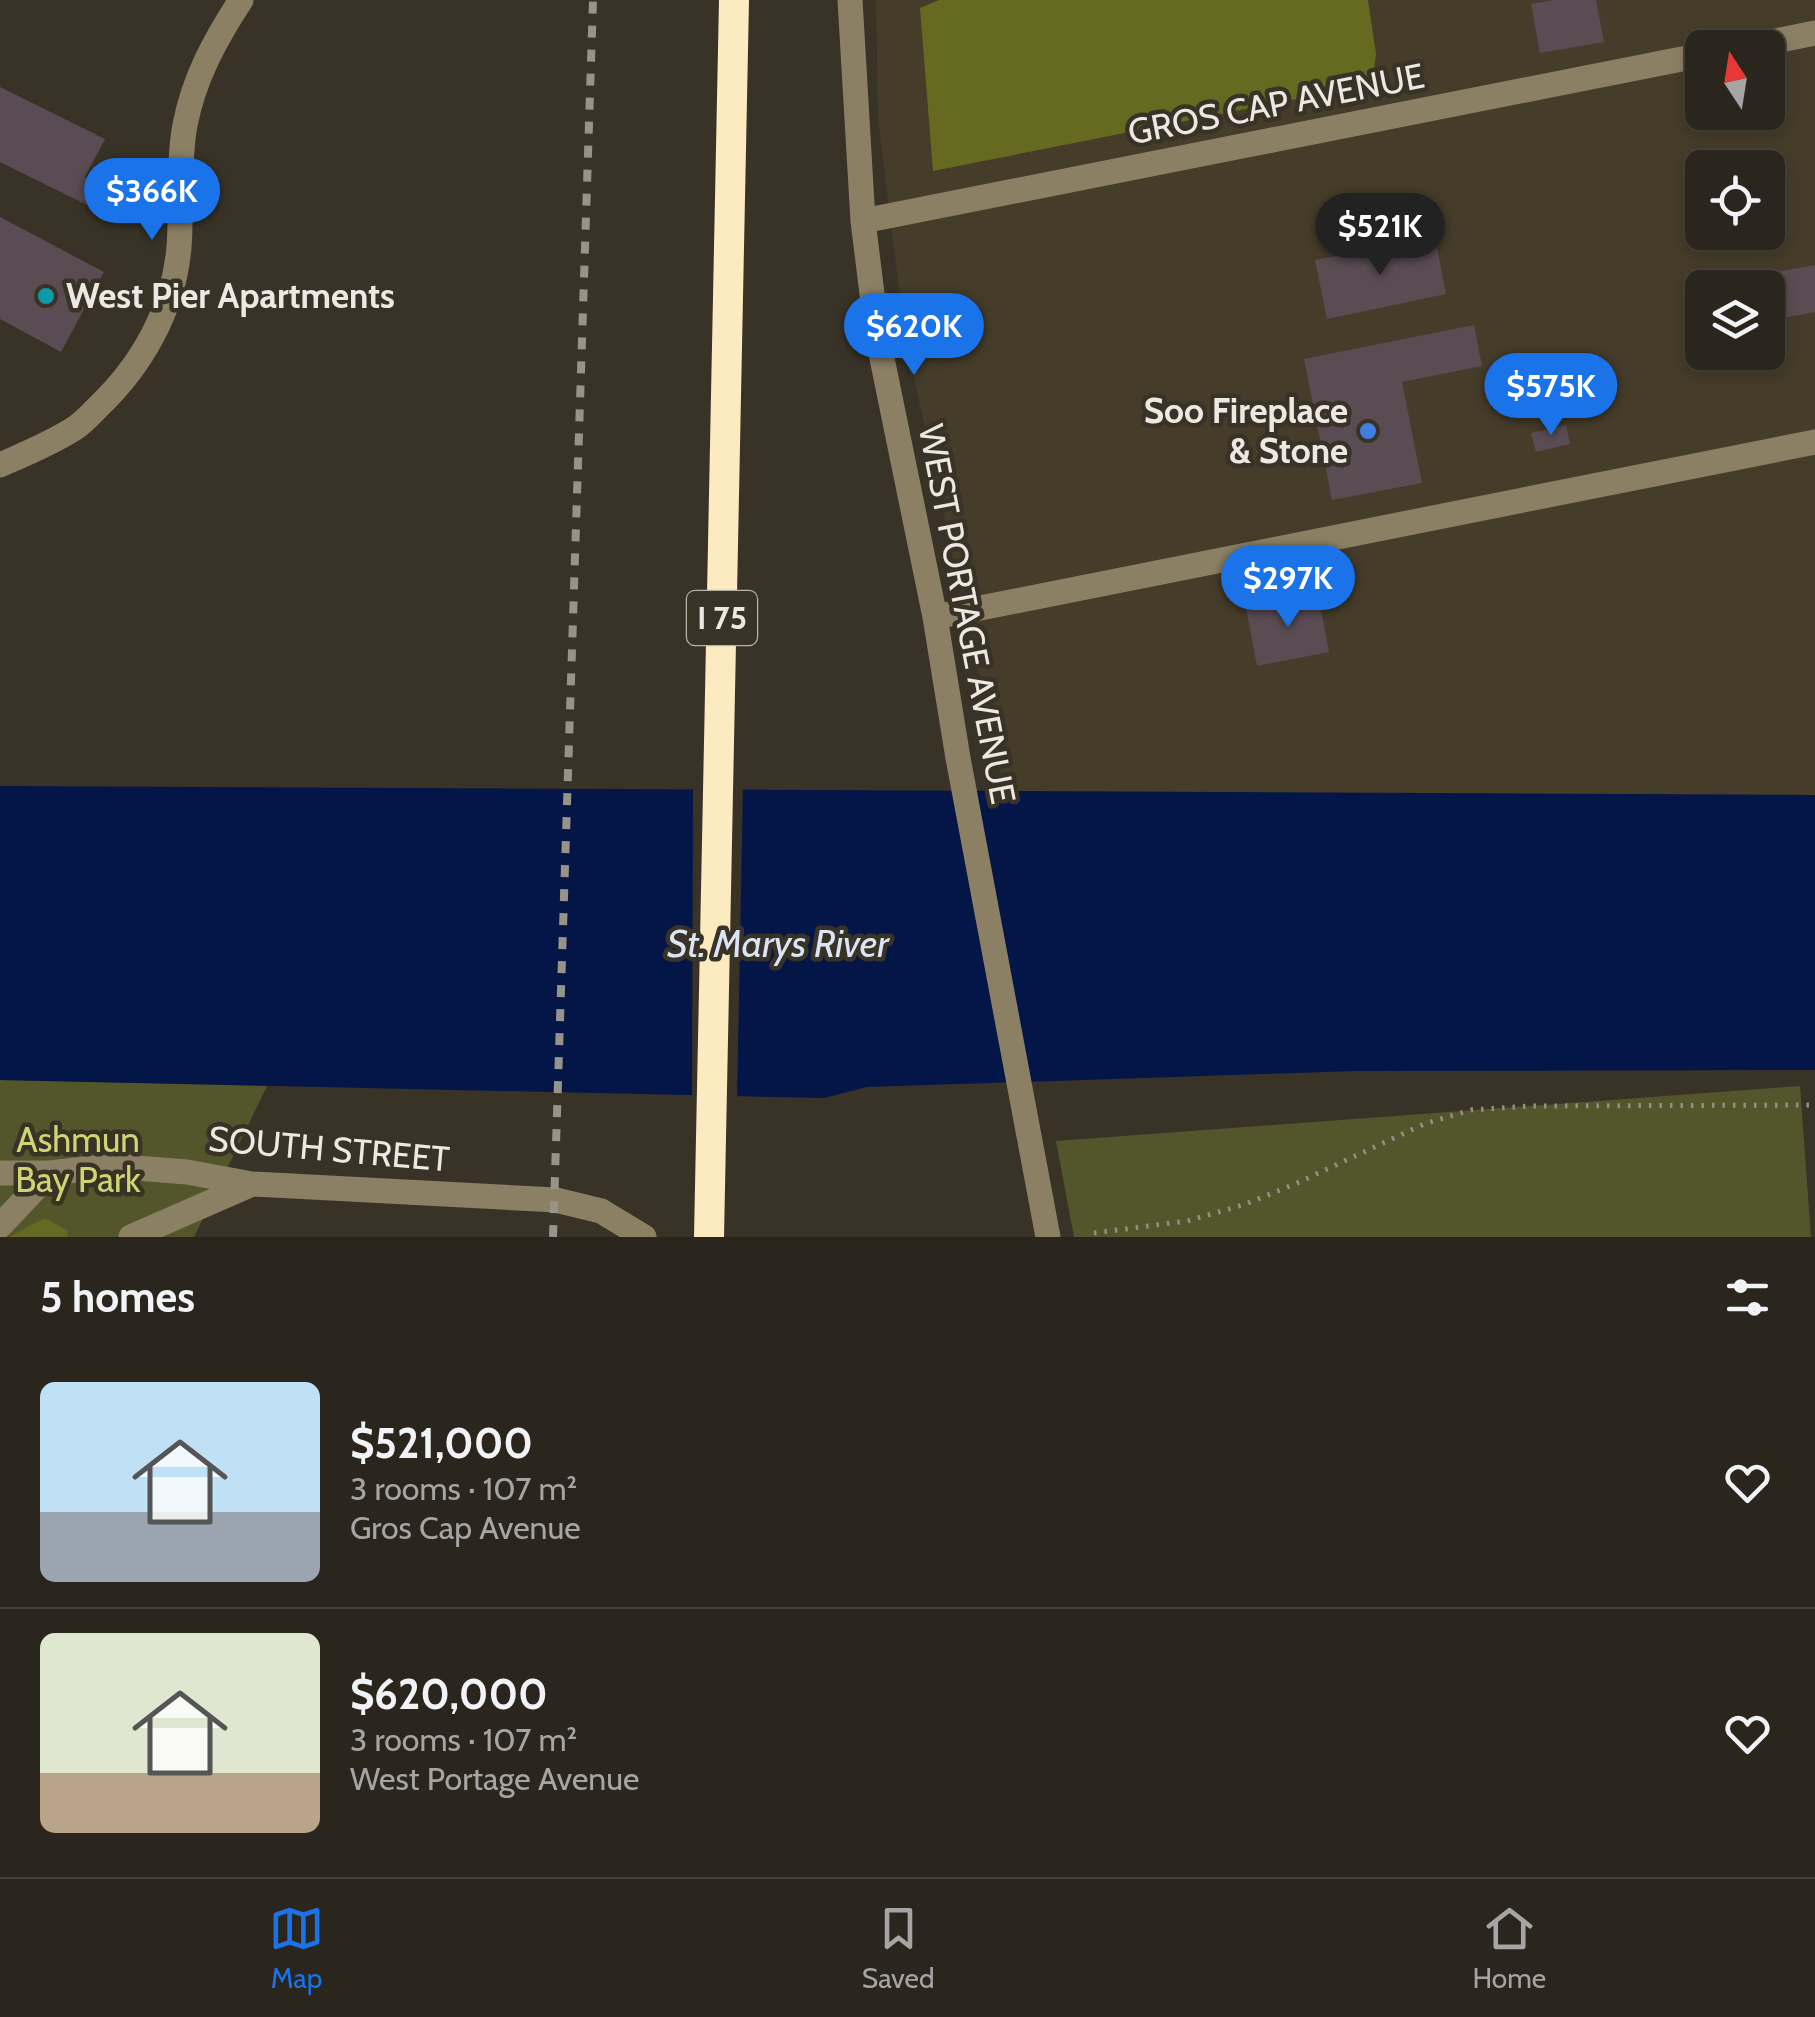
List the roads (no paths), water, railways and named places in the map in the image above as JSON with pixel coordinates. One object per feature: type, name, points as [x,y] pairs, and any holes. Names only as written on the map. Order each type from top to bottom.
[{"type":"highway","name":"I 75","points":[[709,1237],[734,0]]},
{"type":"street","points":[[0,466],[78,426],[119,387],[146,351],[168,300],[179,252],[184,128],[197,78],[240,0]]},
{"type":"street","name":"WEST PORTAGE AVENUE","points":[[850,0],[863,222],[877,334],[935,617],[1048,1237]]},
{"type":"street","points":[[1785,38],[1815,32]]},
{"type":"street","name":"GROS CAP AVENUE","points":[[863,222],[1685,58]]},
{"type":"street","points":[[935,617],[1815,442]]},
{"type":"street","name":"SOUTH STREET","points":[[0,1173],[50,1173],[112,1166],[187,1172],[252,1184],[556,1200],[600,1211],[644,1237]]},
{"type":"street","points":[[0,1226],[50,1173]]},
{"type":"street","points":[[131,1237],[252,1184]]},
{"type":"water","name":"St. Marys River","points":[[0,786],[1815,795],[1815,1070],[1358,1071],[867,1087],[824,1098],[0,1080]]},
{"type":"railway","points":[[553,1237],[593,0]]},
{"type":"place","name":"West Pier Apartments","points":[[46,296]]},
{"type":"place","name":"Soo Fireplace & Stone","points":[[1368,431]]},
{"type":"park label","name":"Ashmun Bay Park","points":[[78,1160]]}]
